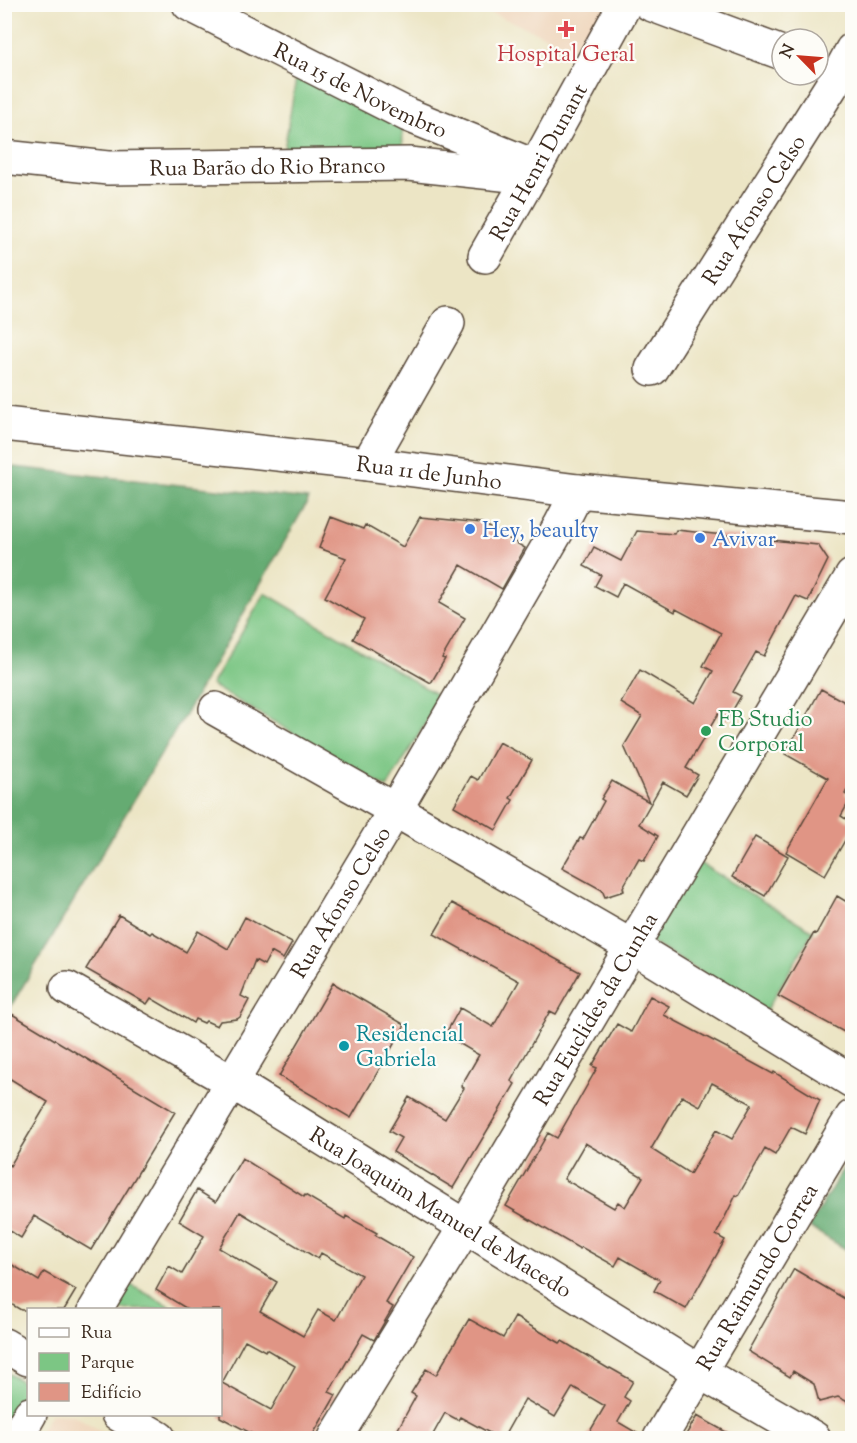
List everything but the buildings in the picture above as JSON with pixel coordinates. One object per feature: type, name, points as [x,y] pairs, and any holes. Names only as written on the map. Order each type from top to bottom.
[{"type":"street","name":"Rua 15 de Novembro","points":[[189,4],[408,116],[533,172]]},
{"type":"street","name":"Rua Henri Dunant","points":[[485,256],[625,4]]},
{"type":"street","points":[[650,4],[770,49]]},
{"type":"street","name":"Rua Afonso Celso","points":[[652,369],[841,67]]},
{"type":"street","points":[[408,116],[409,164]]},
{"type":"street","name":"Rua Barão do Rio Branco","points":[[4,157],[108,168],[409,164],[533,172]]},
{"type":"street","points":[[368,464],[448,323]]},
{"type":"street","name":"Rua 11 de Junho","points":[[4,424],[368,464],[578,491],[852,517]]},
{"type":"street","name":"Rua Afonso Celso","points":[[96,1308],[395,810],[578,491]]},
{"type":"street","name":"Rua Euclides da Cunha","points":[[335,1438],[465,1227],[852,576]]},
{"type":"street","points":[[216,709],[631,946],[852,1082]]},
{"type":"street","name":"Rua Joaquim Manuel de Macedo","points":[[67,988],[232,1082],[700,1372],[814,1438]]},
{"type":"street","name":"Rua Raimundo Correa","points":[[660,1438],[852,1117]]},
{"type":"street","points":[[4,1345],[27,1358]]},
{"type":"street","points":[[16,1438],[29,1416]]},
{"type":"street","points":[[121,1416],[159,1438]]},
{"type":"shaded area","name":"Hospital Geral","points":[[472,5],[618,5],[587,54]]},
{"type":"shaded area","points":[[50,1416],[76,1416],[113,1438],[36,1438]]},
{"type":"green space","points":[[298,67],[402,118],[403,154],[283,156]]},
{"type":"green space","points":[[5,466],[309,499],[196,696],[5,1016]]},
{"type":"green space","points":[[265,593],[441,697],[387,788],[211,685]]},
{"type":"green space","points":[[696,861],[813,931],[766,1011],[649,941]]},
{"type":"green space","points":[[852,1153],[852,1253],[809,1227]]},
{"type":"green space","points":[[127,1283],[173,1308],[113,1308]]},
{"type":"green space","points":[[4,1371],[27,1384],[27,1402],[4,1438]]},
{"type":"place","name":"Hospital Geral","points":[[566,29]]},
{"type":"place","name":"Hey, beaulty","points":[[470,529]]},
{"type":"place","name":"Avivar","points":[[700,538]]},
{"type":"place","name":"FB Studio Corporal","points":[[706,731]]},
{"type":"place","name":"Residencial Gabriela","points":[[344,1046]]}]
